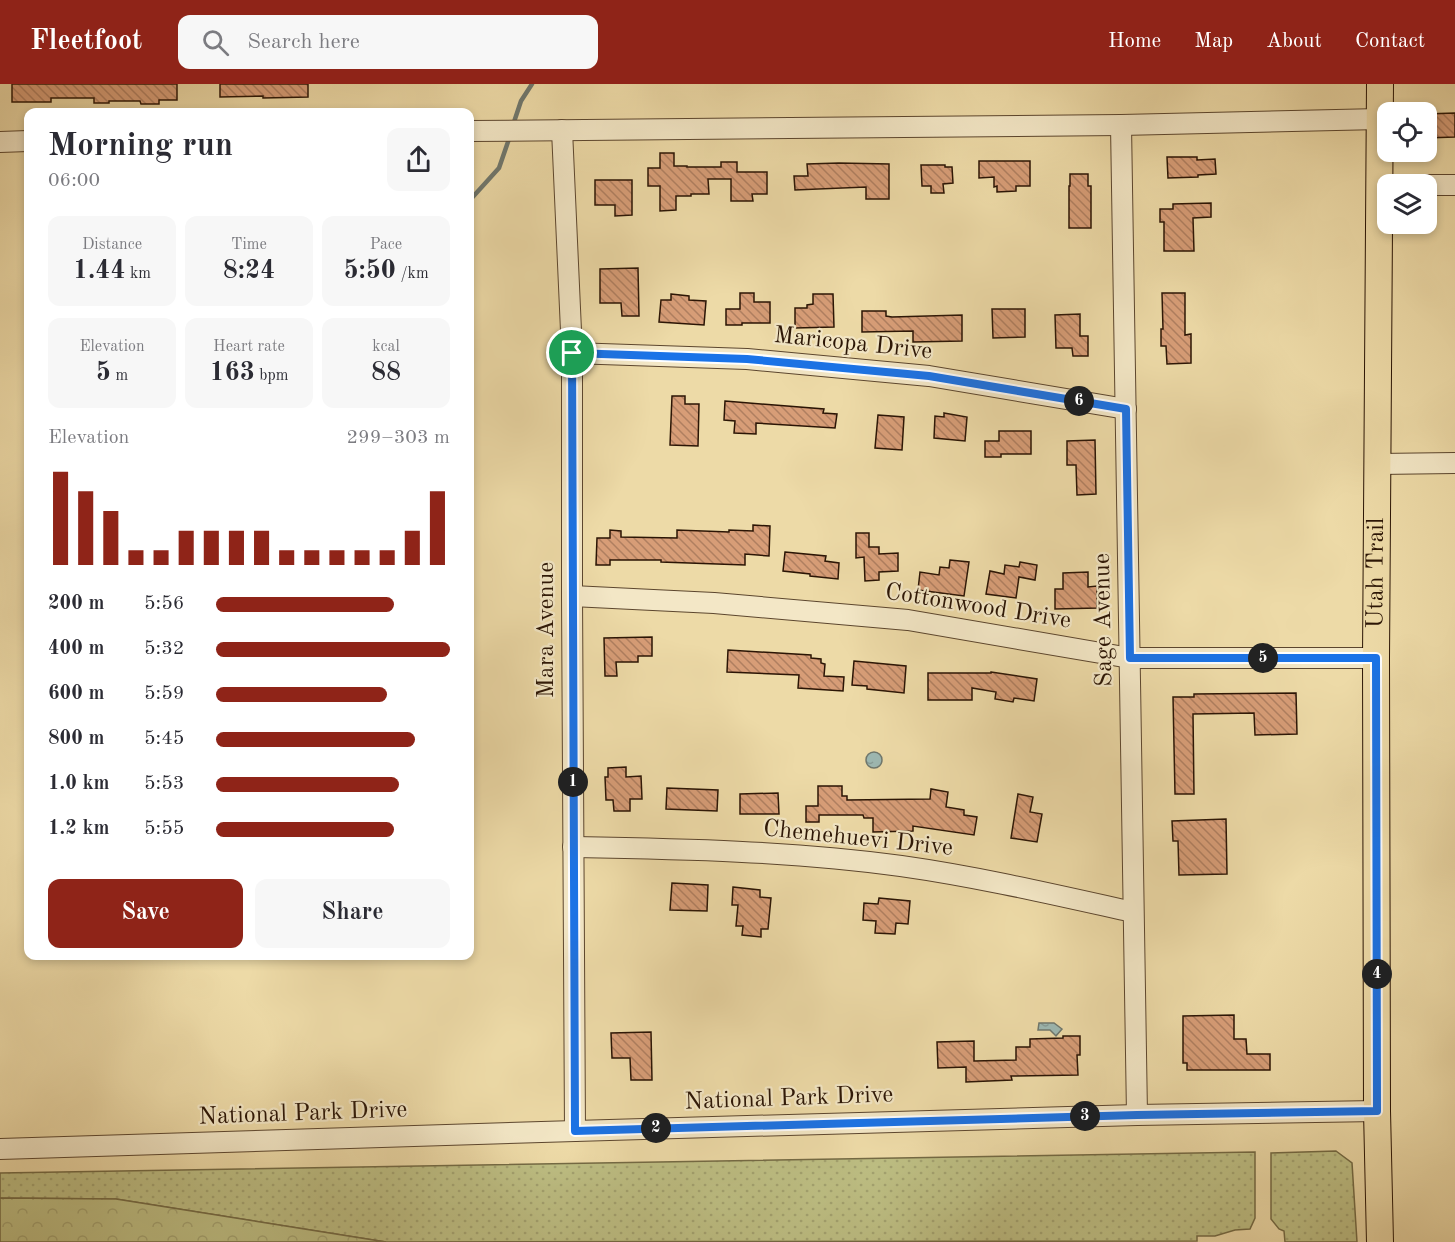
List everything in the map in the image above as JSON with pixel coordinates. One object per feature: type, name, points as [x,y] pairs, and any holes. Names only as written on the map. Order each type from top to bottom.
[{"type":"main road","name":"Utah Trail","points":[[1380,84],[1380,102]]},
{"type":"main road","name":"Utah Trail","points":[[1380,1242],[1377,1111],[1376,658],[1383,234]]},
{"type":"street","points":[[474,131],[1121,125],[1377,119]]},
{"type":"street","name":"Sage Avenue","points":[[1121,125],[1137,1115]]},
{"type":"street","name":"Mara Avenue","points":[[562,129],[572,353],[575,1131]]},
{"type":"street","points":[[0,142],[24,141]]},
{"type":"street","points":[[1437,185],[1455,185]]},
{"type":"street","name":"Maricopa Drive","points":[[572,353],[747,359],[929,376],[1126,409]]},
{"type":"street","points":[[1378,464],[1455,463]]},
{"type":"street","name":"Cottonwood Drive","points":[[572,596],[714,603],[908,620],[1130,658],[1376,658]]},
{"type":"street","name":"Chemehuevi Drive","points":[[573,847],[696,849],[899,866],[976,878],[1133,912]]},
{"type":"street","name":"National Park Drive","points":[[0,1148],[1137,1115],[1377,1111]]},
{"type":"green space","points":[[1336,1151],[1352,1163],[1357,1242],[1285,1242],[1284,1231],[1279,1229],[1271,1219],[1271,1153]]},
{"type":"green space","points":[[1255,1152],[1255,1218],[1250,1229],[1235,1230],[1215,1236],[1197,1236],[1197,1241],[386,1242],[116,1199],[0,1198],[0,1173]]},
{"type":"green space","points":[[0,1198],[116,1199],[386,1242],[0,1242]]},
{"type":"water","points":[[871,752],[877,752],[882,760],[880,766],[871,768],[866,763],[866,757]]},
{"type":"water","points":[[1039,1023],[1054,1023],[1062,1029],[1056,1036],[1050,1030],[1038,1030]]},
{"type":"building","points":[[12,84],[177,84],[177,100],[159,100],[159,104],[141,104],[140,101],[94,103],[94,98],[51,98],[51,102],[12,102]]},
{"type":"building","points":[[220,84],[308,84],[308,97],[220,97]]},
{"type":"building","points":[[1455,113],[1455,137],[1437,138],[1437,114]]},
{"type":"building","points":[[660,153],[674,153],[674,166],[721,167],[721,162],[737,162],[737,172],[767,172],[767,194],[752,194],[753,201],[731,201],[731,179],[708,179],[709,194],[676,196],[676,210],[660,211],[660,186],[648,186],[648,168],[660,168]]},
{"type":"building","points":[[1167,157],[1215,159],[1216,174],[1168,178]]},
{"type":"building","points":[[979,161],[1030,161],[1030,186],[1016,186],[1016,191],[997,192],[997,186],[994,187],[994,177],[979,178]]},
{"type":"building","points":[[807,164],[889,164],[889,199],[866,199],[866,187],[795,190],[794,176],[808,176]]},
{"type":"building","points":[[921,165],[952,167],[953,183],[943,184],[944,193],[931,193],[931,186],[922,186]]},
{"type":"building","points":[[1070,174],[1088,174],[1088,186],[1091,186],[1091,228],[1069,228]]},
{"type":"building","points":[[595,180],[632,180],[632,215],[615,216],[615,205],[595,205]]},
{"type":"building","points":[[1211,203],[1211,217],[1193,218],[1194,251],[1164,251],[1164,222],[1160,222],[1160,209],[1173,209],[1173,204]]},
{"type":"building","points":[[638,268],[639,316],[622,316],[621,303],[600,303],[600,269]]},
{"type":"building","points":[[740,293],[754,293],[754,302],[770,302],[770,323],[726,325],[726,309],[740,309]]},
{"type":"building","points":[[1162,293],[1185,293],[1185,335],[1191,334],[1191,363],[1167,364],[1166,346],[1161,346]]},
{"type":"building","points":[[671,294],[689,296],[689,300],[706,301],[704,325],[659,322],[661,300],[671,300]]},
{"type":"building","points":[[813,294],[833,294],[834,327],[795,328],[795,308],[807,308],[807,305],[813,304]]},
{"type":"building","points":[[992,309],[1025,309],[1025,337],[993,338]]},
{"type":"building","points":[[862,311],[886,311],[886,316],[892,317],[962,315],[962,341],[913,342],[913,331],[862,332]]},
{"type":"building","points":[[1080,314],[1080,336],[1088,336],[1088,356],[1073,356],[1072,348],[1056,348],[1055,315]]},
{"type":"building","points":[[672,396],[685,396],[685,404],[699,404],[698,446],[670,445]]},
{"type":"building","points":[[725,401],[824,409],[823,413],[837,414],[835,428],[756,423],[756,434],[734,433],[735,421],[724,420]]},
{"type":"building","points":[[944,413],[967,417],[965,441],[934,438],[935,416],[944,417]]},
{"type":"building","points":[[878,415],[904,417],[902,450],[875,448]]},
{"type":"building","points":[[999,431],[1031,431],[1031,454],[1001,454],[1001,457],[985,457],[985,441],[999,441]]},
{"type":"building","points":[[1095,440],[1096,494],[1077,495],[1076,465],[1067,465],[1067,441]]},
{"type":"building","points":[[753,525],[770,526],[769,556],[745,554],[745,565],[661,562],[661,560],[610,560],[610,565],[596,565],[597,538],[610,538],[610,530],[621,531],[621,537],[677,538],[677,530],[753,531]]},
{"type":"building","points":[[856,533],[869,533],[869,547],[879,547],[879,554],[898,553],[898,571],[879,572],[879,580],[865,581],[864,557],[856,558]]},
{"type":"building","points":[[785,552],[826,556],[825,561],[839,563],[838,579],[783,571]]},
{"type":"building","points":[[950,560],[969,562],[964,596],[918,590],[920,572],[939,575],[940,567],[949,568]]},
{"type":"building","points":[[1020,562],[1037,565],[1035,580],[1019,577],[1016,598],[986,594],[990,571],[1004,574],[1005,565],[1019,567]]},
{"type":"building","points":[[1088,572],[1088,587],[1097,586],[1097,608],[1055,609],[1055,589],[1063,589],[1063,573]]},
{"type":"building","points":[[652,637],[652,656],[638,656],[638,662],[616,662],[617,676],[605,676],[604,638]]},
{"type":"building","points":[[728,650],[811,655],[811,658],[821,659],[821,663],[825,664],[824,676],[844,677],[843,691],[798,688],[799,675],[727,672]]},
{"type":"building","points":[[854,661],[906,666],[904,693],[852,685]]},
{"type":"building","points":[[991,672],[1037,679],[1034,701],[1014,698],[1013,702],[995,699],[996,692],[972,688],[972,700],[928,700],[928,673]]},
{"type":"building","points":[[1296,693],[1297,734],[1255,735],[1254,713],[1193,714],[1194,794],[1175,794],[1173,697],[1194,697],[1194,694]]},
{"type":"building","points":[[626,767],[626,777],[641,776],[642,799],[630,799],[630,811],[614,811],[613,800],[606,800],[605,777],[608,777],[608,768]]},
{"type":"building","points":[[818,786],[842,786],[842,796],[847,796],[847,800],[930,799],[931,789],[948,792],[946,807],[964,810],[964,815],[977,817],[974,835],[913,826],[913,831],[873,832],[873,818],[864,818],[863,815],[819,815],[819,822],[806,822],[806,806],[818,806]]},
{"type":"building","points":[[667,788],[718,790],[717,811],[666,809]]},
{"type":"building","points":[[778,793],[779,814],[740,814],[740,794]]},
{"type":"building","points":[[1018,794],[1033,797],[1030,812],[1042,814],[1037,842],[1011,838]]},
{"type":"building","points":[[1226,819],[1227,874],[1179,875],[1178,841],[1173,841],[1172,821]]},
{"type":"building","points":[[672,883],[708,885],[707,911],[670,910]]},
{"type":"building","points":[[733,887],[760,890],[760,897],[771,898],[768,929],[761,929],[761,937],[742,935],[743,926],[736,926],[738,905],[732,905]]},
{"type":"building","points":[[879,898],[910,901],[908,924],[896,923],[895,934],[875,933],[876,921],[863,920],[864,903],[878,904]]},
{"type":"building","points":[[1234,1015],[1234,1039],[1246,1039],[1247,1054],[1270,1054],[1270,1070],[1187,1070],[1187,1063],[1183,1063],[1183,1016]]},
{"type":"building","points":[[651,1032],[652,1080],[631,1080],[630,1058],[612,1058],[611,1033]]},
{"type":"building","points":[[1063,1036],[1080,1036],[1080,1055],[1077,1055],[1078,1075],[1011,1076],[1012,1080],[966,1082],[966,1067],[938,1068],[937,1042],[974,1041],[974,1061],[1016,1060],[1016,1047],[1030,1047],[1030,1039],[1063,1038]]},
{"type":"waterway","points":[[513,125],[521,101],[532,84]]},
{"type":"waterway","points":[[474,196],[499,168],[510,136]]},
{"type":"route","points":[[572,353],[747,359],[929,376],[1126,409],[1130,658],[1376,658],[1377,1111],[1137,1115],[575,1131],[572,353]]}]
